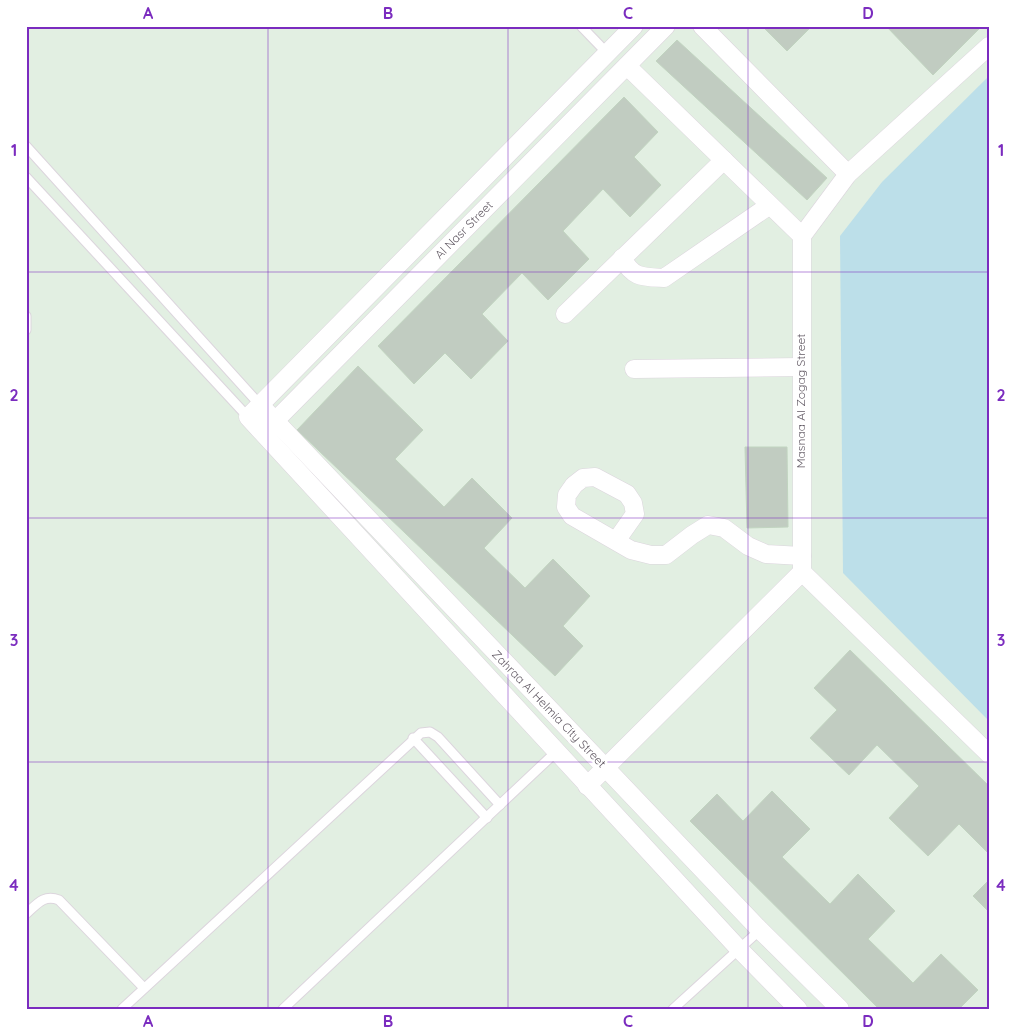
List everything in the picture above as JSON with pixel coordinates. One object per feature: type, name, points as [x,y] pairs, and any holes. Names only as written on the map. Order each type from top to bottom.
[{"type":"street","name":"Al Nasr Street","points":[[255,412],[634,26]]},
{"type":"street","points":[[702,26],[848,174]]},
{"type":"street","name":"Al Nasr Street","points":[[262,433],[627,66],[660,28]]},
{"type":"street","points":[[627,66],[802,236],[848,174],[989,46]]},
{"type":"street","points":[[564,314],[724,160]]},
{"type":"street","points":[[622,258],[629,271],[645,278],[664,278],[770,205]]},
{"type":"street","name":"Masnaa Al Zogag Street","points":[[802,236],[802,564]]},
{"type":"street","points":[[634,369],[801,367]]},
{"type":"street","name":"Zahraa Al Helmia City Street","points":[[255,412],[275,421],[760,930],[840,1009]]},
{"type":"street","name":"Zahraa Al Helmia City Street","points":[[255,412],[262,433],[587,786],[739,949],[798,1009]]},
{"type":"street","points":[[616,541],[632,550],[651,555],[666,555],[708,525],[724,528],[748,546],[766,554],[802,564],[989,754]]},
{"type":"street","points":[[587,786],[802,564]]},
{"type":"lane","points":[[581,26],[607,53]]},
{"type":"lane","points":[[26,146],[255,412]]},
{"type":"lane","points":[[26,177],[255,412]]},
{"type":"lane","points":[[26,316],[26,330]]},
{"type":"lane","points":[[122,1009],[421,732],[430,732],[438,737],[500,805]]},
{"type":"lane","points":[[413,738],[487,818]]},
{"type":"lane","points":[[283,1009],[556,752]]},
{"type":"lane","points":[[26,914],[42,899],[51,898],[59,900],[144,988]]},
{"type":"lane","points":[[673,1009],[760,930]]},
{"type":"shaded area","points":[[989,76],[989,721],[843,573],[840,236],[882,182]]},
{"type":"building","points":[[762,26],[812,26],[787,51]]},
{"type":"building","points":[[886,26],[982,26],[933,75]]},
{"type":"building","points":[[677,40],[827,178],[807,200],[656,61]]},
{"type":"building","points":[[624,97],[658,132],[634,157],[661,185],[630,217],[603,189],[563,231],[589,259],[548,300],[522,273],[482,314],[508,341],[471,379],[445,353],[414,384],[378,346]]},
{"type":"building","points":[[358,366],[423,430],[395,459],[444,507],[472,478],[512,518],[484,548],[525,588],[553,559],[590,596],[563,626],[583,646],[555,676],[297,430]]},
{"type":"building","points":[[745,447],[787,447],[788,527],[747,528]]},
{"type":"building","points":[[850,650],[989,786],[989,854],[959,824],[928,856],[889,818],[919,786],[877,745],[849,775],[810,738],[837,710],[814,688]]},
{"type":"building","points":[[772,791],[810,829],[782,857],[830,904],[858,874],[895,911],[868,939],[913,983],[941,954],[978,990],[959,1009],[879,1009],[690,821],[717,794],[743,821]]},
{"type":"building","points":[[989,880],[989,912],[973,896]]}]
